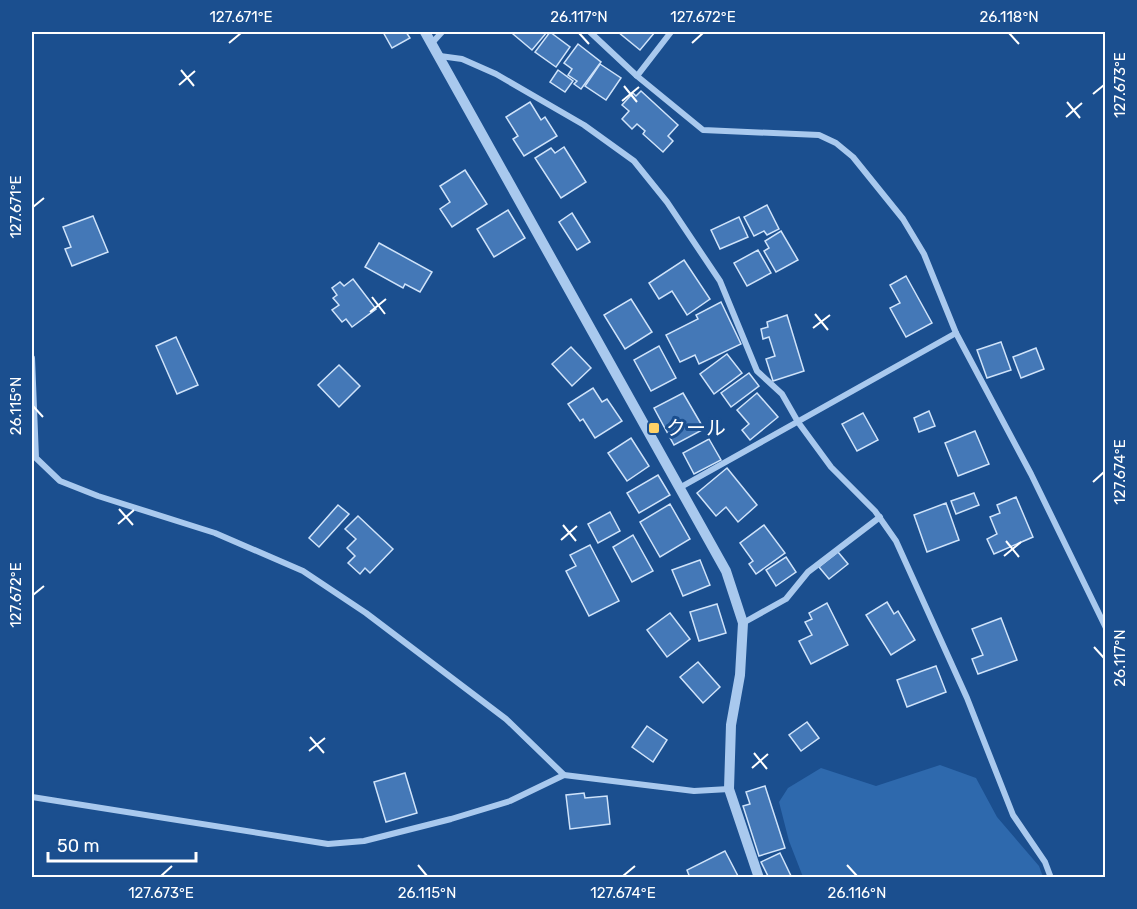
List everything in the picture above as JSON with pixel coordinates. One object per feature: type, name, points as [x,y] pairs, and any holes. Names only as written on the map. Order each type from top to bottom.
[{"type":"street","points":[[425,32],[726,571],[743,623],[740,675],[731,725],[729,789],[759,878]]},
{"type":"street","points":[[432,43],[442,32]]},
{"type":"street","points":[[590,32],[637,76],[703,130],[819,135],[836,143],[853,157],[903,219],[924,254],[956,333],[1031,474],[1106,628]]},
{"type":"street","points":[[637,76],[671,32]]},
{"type":"street","points":[[440,56],[462,59],[496,74],[584,124],[634,161],[667,202],[720,281],[757,371],[782,394],[798,422],[831,467],[880,517],[896,542],[967,698],[1013,815],[1045,862],[1051,878]]},
{"type":"street","points":[[681,487],[956,333]]},
{"type":"street","points":[[32,358],[36,458],[60,481],[98,496],[215,533],[303,570],[366,613],[506,719],[564,775]]},
{"type":"street","points":[[743,623],[786,599],[808,572],[880,517]]},
{"type":"street","points":[[32,797],[328,844],[364,841],[490,807],[510,801],[564,775],[694,791],[729,789]]},
{"type":"shaded area","points":[[940,765],[976,778],[997,817],[1039,866],[1043,877],[803,877],[789,841],[779,802],[788,788],[821,768],[876,786]]},
{"type":"building","points":[[383,32],[406,32],[410,38],[392,48]]},
{"type":"building","points":[[515,32],[547,32],[532,50],[513,34]]},
{"type":"building","points":[[550,32],[570,47],[556,67],[535,52]]},
{"type":"building","points":[[618,32],[655,32],[640,50]]},
{"type":"building","points":[[578,44],[601,62],[581,89],[574,84],[577,81],[568,75],[572,69],[564,63]]},
{"type":"building","points":[[600,64],[621,78],[606,100],[585,86]]},
{"type":"building","points":[[558,70],[573,81],[565,92],[550,82]]},
{"type":"building","points":[[641,91],[678,125],[668,136],[673,141],[663,152],[643,134],[645,131],[637,124],[632,129],[622,119],[629,111],[622,105],[633,93],[636,96]]},
{"type":"building","points":[[530,102],[541,120],[545,117],[557,136],[524,156],[513,139],[518,136],[506,117]]},
{"type":"building","points":[[564,147],[586,182],[561,198],[535,158],[551,148],[555,153]]},
{"type":"building","points":[[465,170],[487,204],[452,227],[440,209],[450,202],[440,186]]},
{"type":"building","points":[[767,205],[779,229],[767,235],[764,231],[754,236],[744,217]]},
{"type":"building","points":[[508,210],[525,238],[494,257],[477,229]]},
{"type":"building","points":[[572,213],[590,242],[577,250],[559,222]]},
{"type":"building","points":[[93,216],[108,252],[72,266],[65,249],[71,247],[63,227]]},
{"type":"building","points":[[739,217],[748,237],[720,249],[711,230]]},
{"type":"building","points":[[781,231],[798,260],[776,272],[764,251],[769,248],[765,241]]},
{"type":"building","points":[[379,243],[432,272],[420,292],[405,284],[403,288],[365,267]]},
{"type":"building","points":[[758,250],[771,273],[747,286],[734,263]]},
{"type":"building","points":[[684,260],[710,299],[687,315],[672,291],[659,299],[649,283]]},
{"type":"building","points":[[906,276],[932,323],[906,337],[890,308],[900,303],[890,285]]},
{"type":"building","points":[[353,279],[376,309],[352,327],[346,319],[342,322],[332,310],[339,305],[333,298],[337,295],[332,288],[340,282],[344,286]]},
{"type":"building","points":[[631,299],[652,332],[625,349],[604,315]]},
{"type":"building","points":[[721,302],[741,344],[699,364],[695,355],[680,362],[666,335],[698,319],[696,315]]},
{"type":"building","points":[[787,315],[804,371],[773,381],[766,359],[775,356],[769,337],[763,339],[761,329],[768,327],[767,322]]},
{"type":"building","points":[[176,337],[198,385],[177,394],[156,346]]},
{"type":"building","points":[[1001,342],[1011,370],[987,378],[977,350]]},
{"type":"building","points":[[659,346],[676,378],[651,391],[634,360]]},
{"type":"building","points":[[571,347],[591,368],[572,386],[552,364]]},
{"type":"building","points":[[1036,348],[1044,369],[1021,378],[1013,357]]},
{"type":"building","points":[[727,354],[742,373],[714,394],[700,374]]},
{"type":"building","points":[[339,365],[360,386],[339,407],[318,385]]},
{"type":"building","points":[[749,373],[759,386],[731,407],[721,393]]},
{"type":"building","points":[[593,388],[602,402],[607,399],[622,421],[595,438],[583,419],[580,421],[568,404]]},
{"type":"building","points":[[683,393],[704,429],[674,445],[654,408]]},
{"type":"building","points":[[757,393],[778,417],[750,440],[742,430],[749,424],[737,410]]},
{"type":"building","points":[[929,411],[935,426],[919,432],[914,418]]},
{"type":"building","points":[[863,413],[878,440],[857,451],[842,424]]},
{"type":"building","points":[[975,431],[989,464],[958,476],[945,443]]},
{"type":"building","points":[[631,438],[649,466],[627,481],[608,453]]},
{"type":"building","points":[[709,439],[721,460],[694,474],[683,453]]},
{"type":"building","points":[[727,468],[757,505],[738,522],[726,507],[716,516],[697,493]]},
{"type":"building","points":[[658,475],[670,495],[639,513],[627,493]]},
{"type":"building","points":[[974,493],[979,505],[956,514],[951,501]]},
{"type":"building","points":[[1016,497],[1033,537],[994,554],[987,539],[997,534],[990,517],[1000,513],[997,505]]},
{"type":"building","points":[[946,503],[959,540],[927,552],[914,515]]},
{"type":"building","points":[[670,504],[690,539],[660,557],[640,522]]},
{"type":"building","points":[[338,505],[349,514],[319,547],[309,538]]},
{"type":"building","points":[[610,512],[620,531],[598,543],[588,524]]},
{"type":"building","points":[[358,516],[393,549],[370,573],[365,568],[360,574],[348,563],[355,556],[347,548],[356,539],[345,529]]},
{"type":"building","points":[[764,525],[785,553],[756,574],[749,564],[753,561],[740,543]]},
{"type":"building","points":[[633,535],[653,571],[632,582],[613,547]]},
{"type":"building","points":[[590,545],[619,601],[589,616],[566,571],[576,566],[570,555]]},
{"type":"building","points":[[838,552],[848,564],[829,579],[819,567]]},
{"type":"building","points":[[786,557],[796,572],[776,586],[766,570]]},
{"type":"building","points":[[700,560],[710,585],[683,596],[672,570]]},
{"type":"building","points":[[887,602],[894,614],[898,611],[915,640],[891,655],[866,615]]},
{"type":"building","points":[[827,603],[848,645],[811,664],[799,641],[812,635],[805,622],[812,619],[809,613]]},
{"type":"building","points":[[717,604],[726,633],[699,641],[690,612]]},
{"type":"building","points":[[670,613],[690,639],[667,657],[647,630]]},
{"type":"building","points":[[1001,618],[1017,660],[978,674],[972,659],[983,655],[972,629]]},
{"type":"building","points":[[698,662],[720,687],[703,703],[680,677]]},
{"type":"building","points":[[936,666],[946,692],[907,707],[897,680]]},
{"type":"building","points":[[807,722],[819,738],[801,751],[789,735]]},
{"type":"building","points":[[647,726],[667,740],[653,762],[632,747]]},
{"type":"building","points":[[405,773],[417,813],[386,822],[374,782]]},
{"type":"building","points":[[765,786],[785,848],[759,856],[743,806],[750,804],[746,792]]},
{"type":"building","points":[[584,793],[585,798],[607,796],[610,824],[570,829],[566,795]]},
{"type":"building","points":[[725,851],[739,878],[690,878],[687,870]]},
{"type":"building","points":[[780,853],[792,878],[769,878],[761,862]]},
{"type":"place","name":"クール","points":[[654,428]]}]
